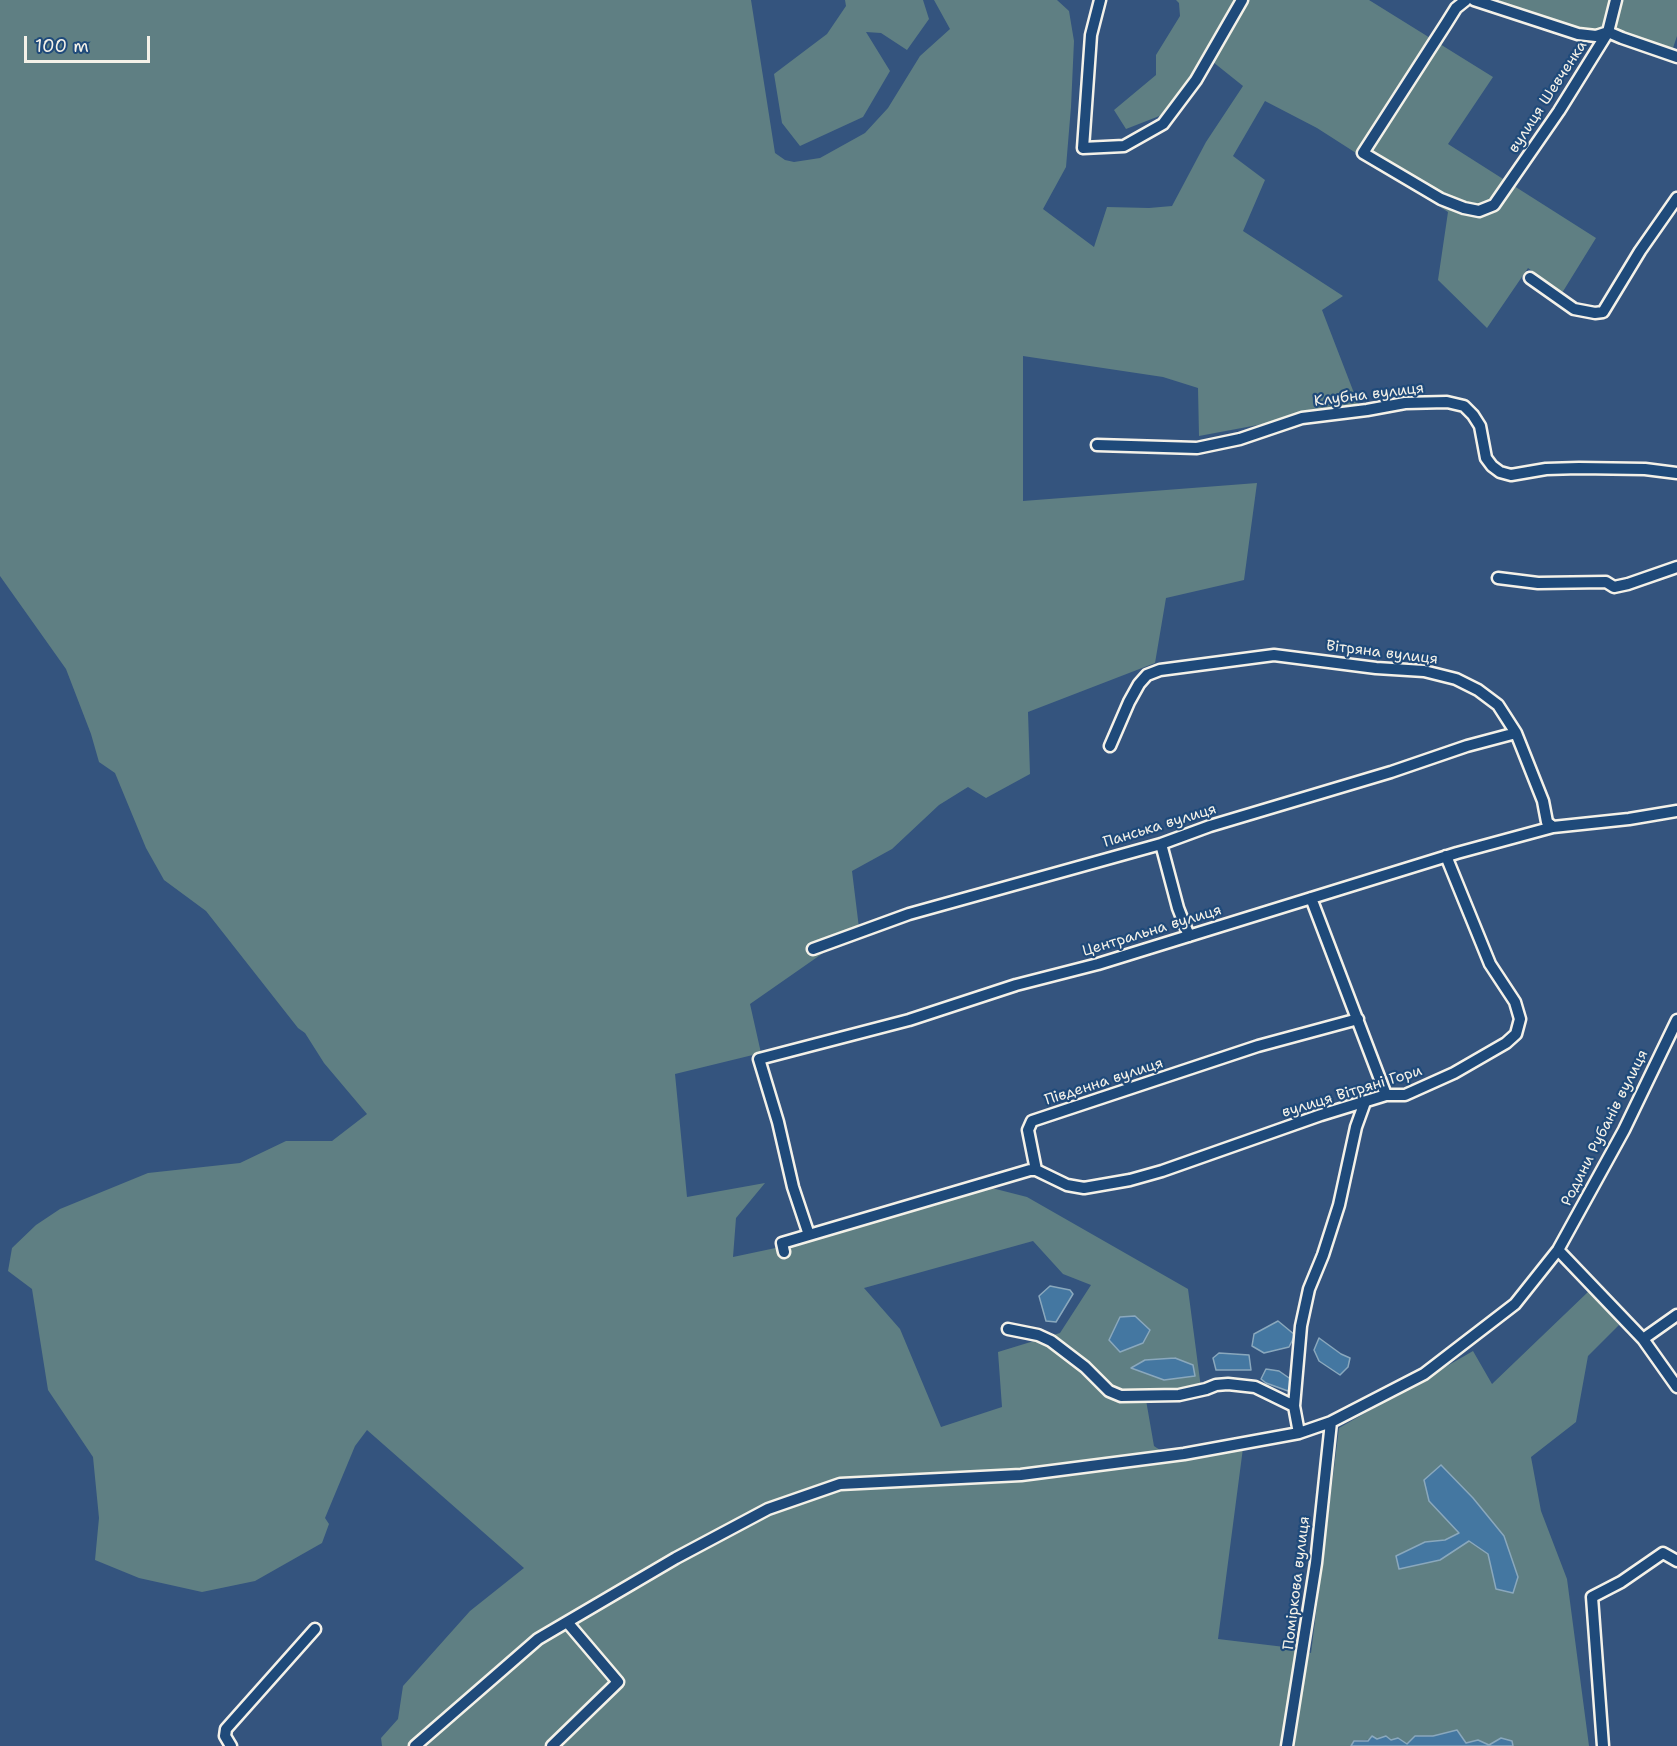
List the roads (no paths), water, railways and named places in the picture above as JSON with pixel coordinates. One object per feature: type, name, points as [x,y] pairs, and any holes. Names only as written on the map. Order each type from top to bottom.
[{"type":"street","points":[[1100,0],[1090,35],[1083,148],[1124,146],[1163,124],[1196,80],[1242,0]]},
{"type":"street","name":"вулиця Шевченка","points":[[1467,0],[1456,8],[1363,153],[1441,199],[1479,211],[1494,206],[1564,102],[1608,32],[1616,0]]},
{"type":"street","points":[[1474,0],[1578,34],[1596,36],[1608,32],[1622,39],[1677,57]]},
{"type":"street","points":[[1530,278],[1574,309],[1594,313],[1603,312],[1640,250],[1677,198]]},
{"type":"street","name":"Клубна вулиця","points":[[1096,445],[1197,448],[1240,440],[1302,418],[1405,403],[1447,402],[1464,406],[1473,415],[1480,426],[1486,458],[1500,472],[1511,475],[1546,469],[1579,468],[1677,473]]},
{"type":"street","points":[[1498,578],[1538,583],[1606,582],[1614,586],[1628,584],[1677,567]]},
{"type":"street","name":"Вітряна вулиця","points":[[1110,746],[1129,702],[1147,675],[1160,670],[1274,655],[1376,668],[1424,671],[1456,679],[1478,690],[1498,705],[1516,732],[1543,801],[1547,822],[1553,827]]},
{"type":"street","name":"Панська вулиця","points":[[813,949],[909,914],[1161,844],[1210,826],[1516,732]]},
{"type":"street","points":[[1553,827],[1677,811]]},
{"type":"street","name":"Центральна вулиця","points":[[809,1235],[759,1059],[909,1020],[1016,985],[1098,964],[1446,856],[1553,827]]},
{"type":"street","points":[[1161,844],[1178,908],[1189,936]]},
{"type":"street","name":"вулиця Вітряні Гори","points":[[1036,1170],[1067,1185],[1084,1188],[1162,1172],[1321,1115],[1386,1095],[1405,1095],[1422,1089],[1506,1043],[1516,1034],[1520,1019],[1515,1002],[1490,963],[1446,856]]},
{"type":"street","points":[[1311,898],[1386,1095]]},
{"type":"street","name":"Південна вулиця","points":[[1036,1170],[1028,1130],[1032,1121],[1257,1046],[1358,1019]]},
{"type":"street","name":"Родини Рубанів вулиця","points":[[415,1746],[538,1639],[676,1558],[768,1509],[840,1484],[1021,1474],[1184,1454],[1299,1433],[1331,1422],[1424,1374],[1515,1304],[1558,1250],[1624,1130],[1677,1020]]},
{"type":"street","points":[[1299,1433],[1294,1406],[1301,1326],[1309,1289],[1339,1206],[1356,1127],[1365,1102]]},
{"type":"street","points":[[784,1252],[782,1243],[1036,1170]]},
{"type":"street","points":[[1558,1250],[1643,1339],[1677,1387]]},
{"type":"street","points":[[1643,1339],[1677,1315]]},
{"type":"street","points":[[1008,1329],[1051,1341],[1085,1367],[1109,1391],[1121,1396],[1179,1395],[1206,1389],[1215,1384],[1228,1384],[1255,1387],[1294,1406]]},
{"type":"street","name":"Поміркова вулиця","points":[[1287,1746],[1316,1563],[1331,1422]]},
{"type":"street","points":[[1603,1746],[1592,1597],[1622,1582],[1663,1553],[1677,1561]]},
{"type":"street","points":[[552,1746],[618,1682],[567,1622]]},
{"type":"street","points":[[231,1746],[225,1736],[226,1729],[315,1629]]},
{"type":"water","points":[[1050,1286],[1070,1290],[1073,1294],[1056,1322],[1046,1321],[1039,1296]]},
{"type":"water","points":[[1135,1316],[1150,1330],[1143,1343],[1120,1352],[1109,1340],[1120,1317]]},
{"type":"water","points":[[1278,1321],[1295,1335],[1289,1347],[1264,1353],[1252,1346],[1254,1334]]},
{"type":"water","points":[[1319,1338],[1350,1358],[1348,1367],[1340,1375],[1319,1361],[1314,1350]]},
{"type":"water","points":[[1219,1353],[1249,1355],[1251,1370],[1216,1370],[1213,1358]]},
{"type":"water","points":[[1175,1358],[1193,1365],[1195,1376],[1164,1380],[1131,1368],[1145,1360]]},
{"type":"water","points":[[1266,1369],[1279,1371],[1292,1380],[1288,1391],[1261,1379]]},
{"type":"water","points":[[1441,1465],[1473,1498],[1504,1536],[1518,1577],[1513,1593],[1496,1589],[1488,1554],[1469,1541],[1440,1560],[1399,1569],[1396,1556],[1425,1542],[1445,1540],[1459,1533],[1429,1501],[1424,1480]]},
{"type":"water","points":[[1457,1730],[1466,1743],[1478,1740],[1489,1745],[1501,1738],[1512,1741],[1513,1746],[1351,1746],[1354,1741],[1368,1741],[1372,1736],[1377,1739],[1386,1736],[1391,1740],[1398,1738],[1407,1744],[1415,1736],[1433,1736]]}]
